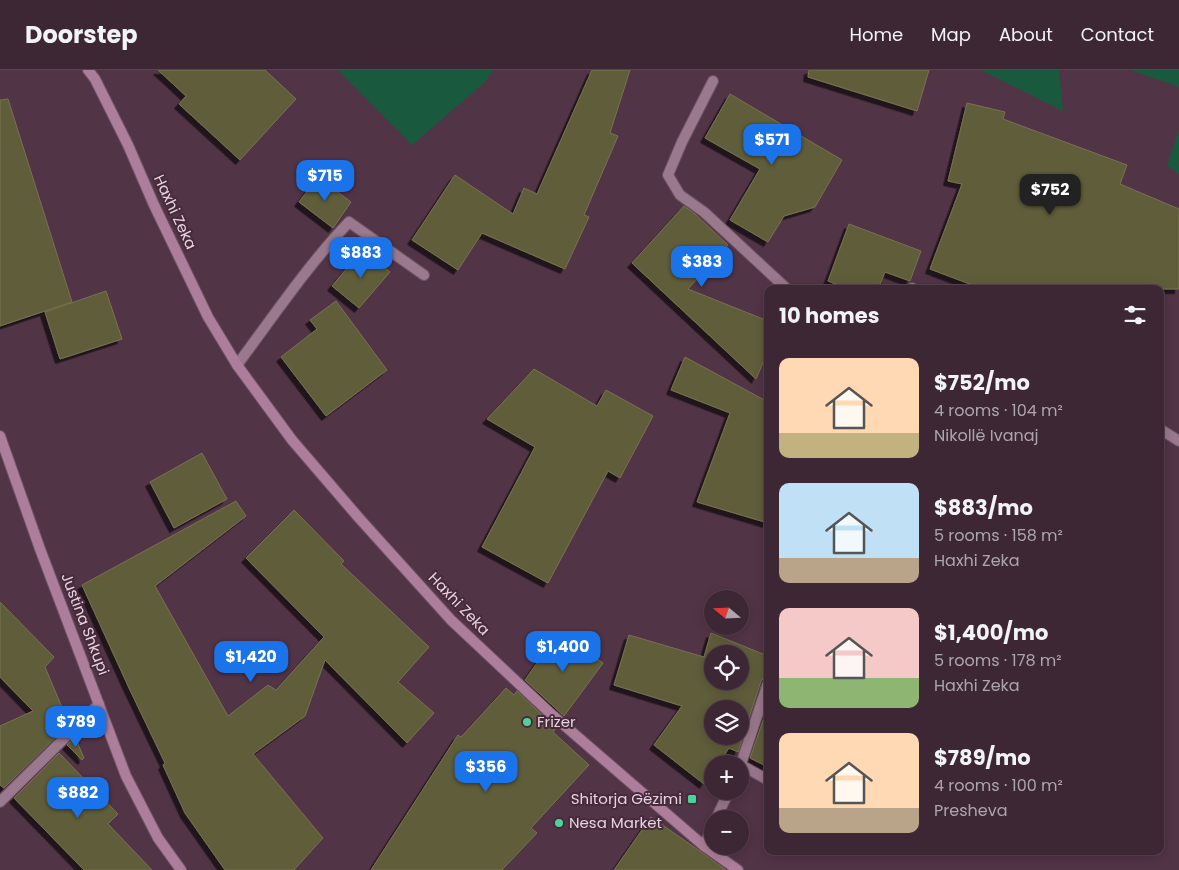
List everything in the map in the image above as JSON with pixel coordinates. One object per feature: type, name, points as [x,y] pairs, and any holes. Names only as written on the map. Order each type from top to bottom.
[{"type":"street","name":"Haxhi Zeka","points":[[88,70],[95,79],[128,145],[154,205],[208,318],[237,365],[292,440],[451,620],[550,713],[704,846]]},
{"type":"street","points":[[714,81],[682,142],[668,175],[680,195],[704,212],[783,285]]},
{"type":"street","points":[[237,365],[311,266],[349,222],[424,275]]},
{"type":"street","points":[[1164,432],[1179,441]]},
{"type":"street","name":"Justina Shkupi","points":[[0,436],[40,549],[126,776],[158,838],[181,870]]},
{"type":"street","points":[[744,755],[764,694]]},
{"type":"street","points":[[0,802],[99,704]]},
{"type":"street","points":[[749,770],[764,778]]},
{"type":"street","name":"Haxhi Zeka","points":[[717,855],[738,870]]},
{"type":"green space","points":[[338,70],[493,70],[485,82],[412,145]]},
{"type":"green space","points":[[981,70],[1059,70],[1063,111]]},
{"type":"green space","points":[[1130,70],[1179,70],[1179,87]]},
{"type":"green space","points":[[1179,129],[1179,174],[1167,166]]},
{"type":"building","points":[[158,70],[265,70],[296,99],[240,160],[179,104],[186,96]]},
{"type":"building","points":[[592,70],[630,70],[610,133],[618,136],[584,215],[589,217],[565,269],[482,233],[458,270],[412,240],[455,175],[513,214],[524,188],[537,194]]},
{"type":"building","points":[[809,70],[929,70],[917,111],[808,77]]},
{"type":"building","points":[[730,94],[842,160],[815,207],[784,216],[768,242],[730,220],[760,169],[705,138]]},
{"type":"building","points":[[8,99],[72,302],[0,326],[0,100]]},
{"type":"building","points":[[967,103],[1005,112],[1003,119],[1127,165],[1120,184],[1179,209],[1179,289],[1164,289],[1164,285],[972,285],[930,269],[962,184],[948,181]]},
{"type":"building","points":[[318,177],[351,202],[333,228],[299,202]]},
{"type":"building","points":[[684,206],[695,214],[728,245],[688,289],[764,319],[764,360],[756,379],[632,263]]},
{"type":"building","points":[[849,224],[921,251],[910,281],[885,272],[880,285],[838,285],[828,281]]},
{"type":"building","points":[[363,249],[390,272],[359,308],[332,286]]},
{"type":"building","points":[[106,291],[122,339],[60,359],[45,312]]},
{"type":"building","points":[[336,301],[387,370],[326,416],[281,357],[317,329],[310,320]]},
{"type":"building","points":[[685,357],[764,400],[764,522],[697,502],[730,413],[671,390]]},
{"type":"building","points":[[534,369],[597,406],[606,390],[653,416],[620,478],[608,471],[548,583],[482,547],[535,447],[487,419]]},
{"type":"building","points":[[202,453],[227,499],[174,528],[150,482]]},
{"type":"building","points":[[236,501],[246,516],[155,586],[228,716],[268,685],[276,690],[324,637],[246,558],[294,510],[344,561],[341,564],[429,647],[398,682],[434,713],[407,743],[325,660],[305,716],[253,754],[323,838],[294,870],[225,870],[185,813],[163,765],[165,763],[82,585]]},
{"type":"building","points":[[0,602],[54,657],[45,667],[69,724],[4,788],[0,785],[0,726],[33,711],[0,677]]},
{"type":"building","points":[[559,632],[603,663],[564,716],[525,680]]},
{"type":"building","points":[[629,635],[704,657],[704,690],[749,690],[749,648],[764,654],[764,678],[761,681],[749,718],[749,700],[704,700],[704,745],[740,745],[738,752],[729,748],[724,755],[704,755],[704,784],[654,745],[682,706],[614,685]]},
{"type":"building","points":[[710,635],[716,635],[741,645],[708,645]]},
{"type":"building","points":[[506,688],[514,695],[517,691],[556,728],[553,732],[589,765],[531,828],[537,833],[502,870],[371,870],[458,735],[461,737]]},
{"type":"building","points":[[764,718],[764,765],[750,758]]},
{"type":"building","points":[[75,737],[84,758],[82,760],[67,745]]},
{"type":"building","points":[[59,753],[118,814],[108,824],[152,870],[84,870],[14,798]]},
{"type":"building","points":[[651,817],[726,870],[614,870]]},
{"type":"place","name":"Frizer","points":[[527,722]]},
{"type":"place","name":"Shitorja Gëzimi","points":[[692,799]]},
{"type":"place","name":"Nesa Market","points":[[559,823]]}]
